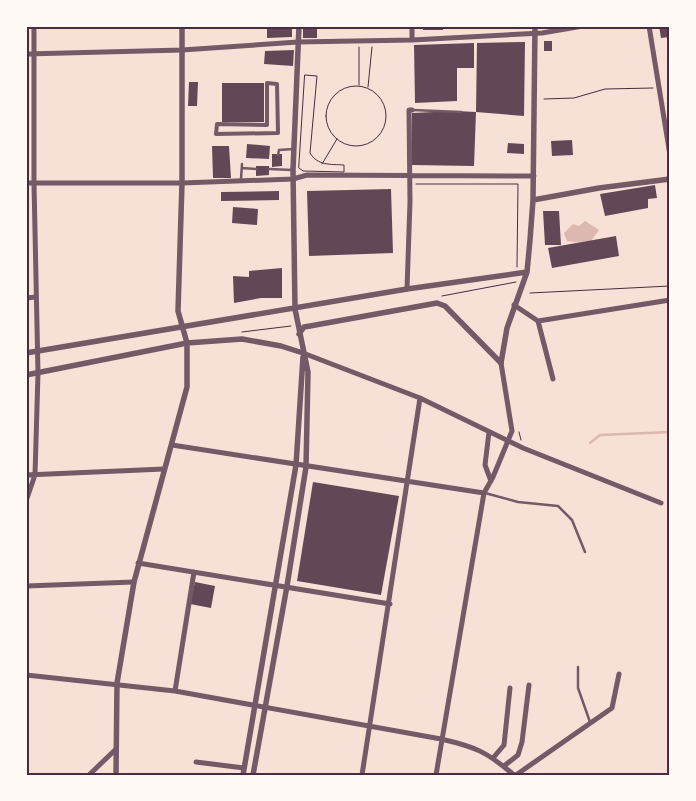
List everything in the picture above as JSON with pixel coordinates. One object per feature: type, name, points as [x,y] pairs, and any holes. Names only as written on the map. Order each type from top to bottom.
[{"type":"street","points":[[26,501],[35,475],[38,373],[34,183],[34,26]]},
{"type":"street","points":[[116,775],[115,750],[118,683],[134,582],[187,387],[187,343],[178,311],[182,183],[182,26]]},
{"type":"street","points":[[253,775],[287,586],[306,466],[308,372],[295,309],[293,150],[299,26]]},
{"type":"street","points":[[412,26],[412,40]]},
{"type":"street","points":[[436,775],[484,493],[512,431],[501,363],[506,328],[527,272],[534,176],[534,26]]},
{"type":"street","points":[[26,54],[182,50],[298,42],[412,40],[534,34],[583,26]]},
{"type":"street","points":[[650,26],[670,155]]},
{"type":"street","points":[[267,84],[277,84],[278,133],[216,134],[217,124],[267,125],[267,84]]},
{"type":"street","points":[[408,289],[410,202],[408,176],[409,110],[412,110]]},
{"type":"street","points":[[26,183],[182,183],[294,179],[307,175],[534,176]]},
{"type":"street","points":[[533,200],[599,188],[670,179]]},
{"type":"street","points":[[26,354],[408,289],[527,272]]},
{"type":"street","points":[[26,298],[36,297]]},
{"type":"street","points":[[538,321],[670,300]]},
{"type":"street","points":[[299,334],[304,328],[310,326],[437,302],[445,306],[501,363]]},
{"type":"street","points":[[514,305],[538,321],[553,380]]},
{"type":"street","points":[[26,375],[187,343],[242,339],[281,346],[420,398],[523,448],[661,503]]},
{"type":"street","points":[[242,775],[277,585],[296,465],[303,353]]},
{"type":"street","points":[[362,775],[409,482],[420,398]]},
{"type":"street","points":[[489,432],[485,465],[491,481]]},
{"type":"street","points":[[172,445],[484,493]]},
{"type":"street","points":[[26,475],[164,469]]},
{"type":"street","points":[[138,563],[390,604]]},
{"type":"street","points":[[175,691],[194,572]]},
{"type":"street","points":[[26,586],[134,582]]},
{"type":"street","points":[[26,675],[118,683],[175,691],[441,739],[472,746],[493,758],[515,775],[612,708],[619,674]]},
{"type":"street","points":[[504,766],[518,755],[522,742],[529,684]]},
{"type":"street","points":[[493,758],[504,745],[510,688]]},
{"type":"street","points":[[89,775],[115,750]]},
{"type":"street","points":[[196,762],[244,768]]},
{"type":"lane","points":[[412,110],[461,112]]},
{"type":"lane","points":[[278,154],[279,150],[293,150]]},
{"type":"lane","points":[[241,181],[242,166],[256,169]]},
{"type":"lane","points":[[269,169],[293,170]]},
{"type":"lane","points":[[484,493],[518,502],[558,506],[572,520],[585,552]]},
{"type":"lane","points":[[578,667],[578,688],[590,724]]},
{"type":"path","points":[[359,41],[359,86]]},
{"type":"path","points":[[368,89],[373,41]]},
{"type":"path","points":[[305,75],[318,76],[310,153],[316,162],[322,164],[344,165],[344,172],[303,171],[299,166],[305,75]]},
{"type":"path","points":[[359,86],[368,89],[382,100],[386,112],[385,124],[380,134],[371,142],[360,146],[348,144],[337,139],[328,126],[329,104],[343,89],[359,86]]},
{"type":"path","points":[[544,100],[574,98],[605,89],[654,88]]},
{"type":"path","points":[[322,164],[337,139]]},
{"type":"path","points":[[413,184],[518,184],[517,274]]},
{"type":"path","points":[[436,298],[524,280]]},
{"type":"path","points":[[530,293],[670,286]]},
{"type":"path","points":[[242,332],[297,326]]},
{"type":"path","points":[[512,431],[519,432],[523,448]]},
{"type":"shaded area","points":[[585,221],[599,230],[591,241],[567,241],[564,233],[573,224],[579,226]]},
{"type":"building","points":[[267,26],[292,26],[292,37],[267,38]]},
{"type":"building","points":[[317,26],[317,38],[303,38],[303,27]]},
{"type":"building","points":[[423,26],[443,26],[443,30],[423,30]]},
{"type":"building","points":[[659,26],[670,26],[670,37],[661,38]]},
{"type":"building","points":[[544,41],[552,41],[552,51],[544,51]]},
{"type":"building","points":[[525,42],[524,116],[476,112],[477,43]]},
{"type":"building","points":[[474,43],[474,68],[457,68],[457,101],[415,103],[414,45]]},
{"type":"building","points":[[294,50],[293,66],[264,64],[265,51]]},
{"type":"building","points":[[189,82],[198,82],[197,106],[188,106]]},
{"type":"building","points":[[222,83],[264,83],[264,122],[222,122]]},
{"type":"building","points":[[476,112],[474,166],[411,165],[412,113]]},
{"type":"building","points":[[572,140],[573,155],[552,156],[551,141]]},
{"type":"building","points":[[508,143],[524,144],[524,154],[507,153]]},
{"type":"building","points":[[247,144],[270,146],[269,159],[246,158]]},
{"type":"building","points":[[212,146],[229,146],[231,178],[213,178]]},
{"type":"building","points":[[272,154],[282,154],[282,166],[272,167]]},
{"type":"building","points":[[256,166],[269,166],[269,175],[256,176]]},
{"type":"building","points":[[655,185],[657,198],[648,199],[648,208],[605,216],[600,194]]},
{"type":"building","points":[[391,189],[393,253],[309,256],[307,191]]},
{"type":"building","points":[[279,191],[279,200],[221,201],[221,192]]},
{"type":"building","points":[[233,207],[258,209],[257,225],[232,223]]},
{"type":"building","points":[[543,211],[559,211],[561,245],[545,245]]},
{"type":"building","points":[[616,236],[619,256],[552,268],[548,248]]},
{"type":"building","points":[[282,268],[282,298],[261,298],[234,303],[233,276],[249,277],[249,271]]},
{"type":"building","points":[[313,482],[399,496],[381,595],[297,581]]},
{"type":"building","points":[[195,582],[215,586],[211,608],[190,604]]},
{"type":"waterway","points":[[590,443],[600,435],[670,432]]}]
